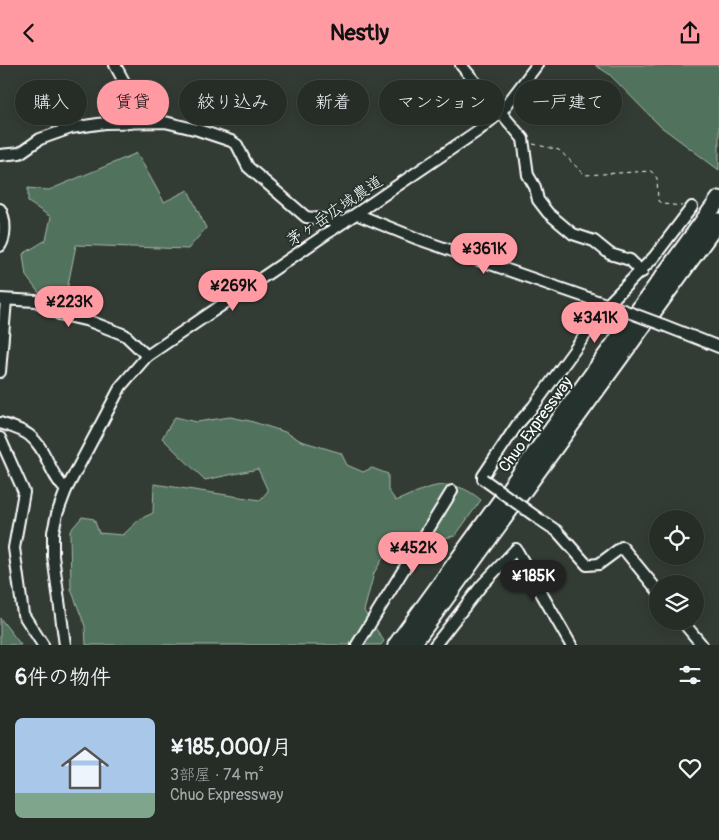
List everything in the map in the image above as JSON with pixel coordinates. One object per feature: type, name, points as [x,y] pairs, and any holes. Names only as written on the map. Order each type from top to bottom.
[{"type":"highway","name":"Chuo Expressway","points":[[396,645],[719,199]]},
{"type":"highway","name":"Chuo Expressway","points":[[412,645],[719,221]]},
{"type":"street","points":[[115,65],[123,80]]},
{"type":"street","points":[[461,65],[474,80]]},
{"type":"street","name":"茅ヶ岳広域農道","points":[[504,108],[537,65]]},
{"type":"street","points":[[504,116],[523,139],[528,175],[535,187],[538,200],[548,213],[573,234],[594,241],[610,255],[630,260],[642,272]]},
{"type":"street","points":[[169,123],[231,141],[237,145],[248,167],[306,217],[344,222]]},
{"type":"street","points":[[0,155],[20,153],[40,139],[71,128],[97,124]]},
{"type":"street","name":"茅ヶ岳広域農道","points":[[65,645],[53,557],[53,532],[66,490],[121,386],[147,356],[356,214],[483,125]]},
{"type":"street","points":[[649,580],[622,547],[599,564],[587,565],[557,531],[483,479],[483,476],[518,425],[607,305],[642,272],[692,207]]},
{"type":"street","points":[[0,209],[4,221],[4,233],[0,246]]},
{"type":"street","points":[[356,214],[418,239],[623,310],[719,347]]},
{"type":"street","points":[[0,372],[3,299],[36,301],[58,314],[89,321],[125,335],[147,356]]},
{"type":"street","points":[[0,423],[29,435],[43,453],[52,474],[66,490]]},
{"type":"street","points":[[0,437],[24,492],[14,548],[23,614],[43,645]]},
{"type":"street","points":[[357,645],[452,491]]},
{"type":"street","points":[[435,645],[481,586],[516,549],[571,645]]},
{"type":"street","points":[[690,630],[702,645]]},
{"type":"path","points":[[523,139],[532,144],[558,150],[585,175],[651,171],[657,178],[658,201],[663,205],[692,207]]},
{"type":"green space","points":[[595,65],[719,65],[719,170],[660,126],[622,87],[622,80],[615,80]]},
{"type":"green space","points":[[137,153],[164,202],[188,190],[206,228],[188,249],[76,245],[67,290],[39,293],[26,276],[23,254],[46,240],[51,217],[28,202],[28,188],[49,190]]},
{"type":"green space","points":[[175,417],[197,422],[230,417],[250,421],[285,432],[301,441],[341,453],[347,465],[363,472],[372,468],[388,474],[388,490],[396,501],[439,485],[459,487],[481,500],[455,536],[438,539],[394,540],[374,573],[364,611],[384,641],[381,645],[86,645],[85,626],[71,589],[70,531],[82,517],[94,519],[99,533],[123,535],[140,519],[153,513],[154,484],[260,500],[268,491],[258,469],[205,480],[162,438]]},
{"type":"green space","points":[[0,618],[21,645],[0,645]]}]
